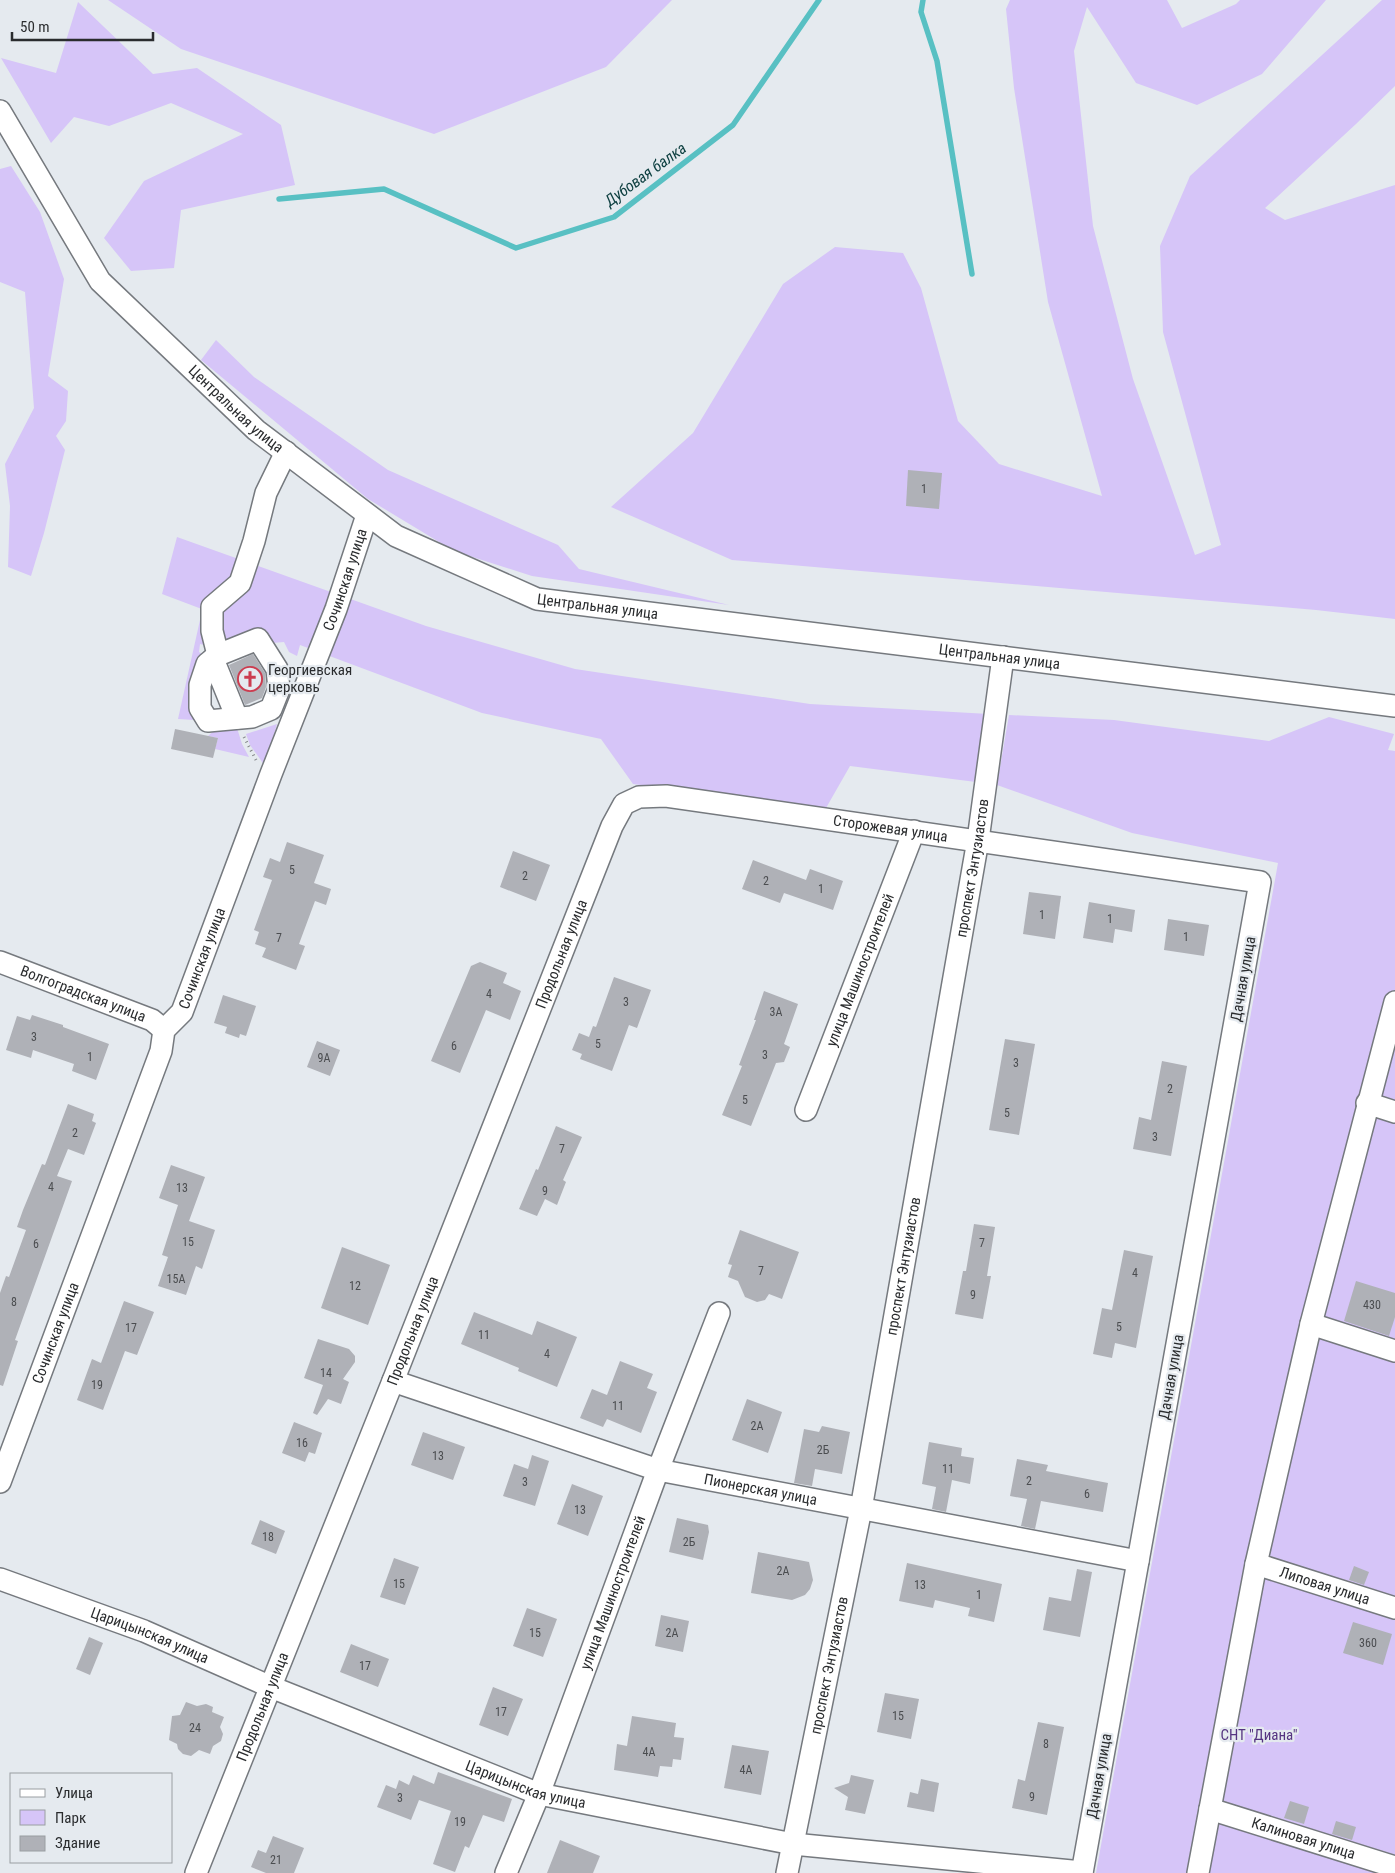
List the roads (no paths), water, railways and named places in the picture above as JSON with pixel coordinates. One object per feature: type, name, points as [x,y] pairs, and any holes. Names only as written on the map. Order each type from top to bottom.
[{"type":"street","name":"Центральная улица","points":[[2,122],[100,281],[256,430],[396,536],[537,598],[1395,706]]},
{"type":"street","points":[[237,718],[216,657],[212,631],[212,607],[240,583],[254,541],[266,493],[286,452]]},
{"type":"street","name":"Сочинская улица","points":[[0,1482],[161,1051],[164,1030],[182,1012],[271,774],[336,609],[367,515]]},
{"type":"street","points":[[258,639],[277,670],[278,689],[272,709],[252,717],[208,721],[200,708],[200,685],[207,664],[216,657],[258,639]]},
{"type":"street","name":"проспект Энтузиастов","points":[[787,1873],[861,1509],[978,840],[1003,657]]},
{"type":"street","name":"Сторожевая улица","points":[[639,797],[666,796],[1260,882]]},
{"type":"street","name":"Продольная улица","points":[[196,1873],[612,826],[624,804],[639,797]]},
{"type":"street","name":"улица Машиностроителей","points":[[806,1110],[914,831]]},
{"type":"street","name":"Дачная улица","points":[[1082,1872],[1260,882]]},
{"type":"street","name":"Волгоградская улица","points":[[0,962],[152,1020],[164,1030]]},
{"type":"street","points":[[1198,1873],[1256,1564],[1310,1324],[1395,1002]]},
{"type":"street","points":[[1367,1103],[1395,1112]]},
{"type":"street","name":"улица Машиностроителей","points":[[506,1873],[539,1794],[658,1470],[719,1313]]},
{"type":"street","points":[[1310,1324],[1395,1350]]},
{"type":"street","name":"Пионерская улица","points":[[393,1381],[658,1470],[1138,1561]]},
{"type":"street","name":"Липовая улица","points":[[1256,1564],[1395,1608]]},
{"type":"street","name":"Царицынская улица","points":[[0,1580],[144,1631],[271,1687],[539,1794],[793,1844],[1082,1872]]},
{"type":"street","name":"Калиновая улица","points":[[1210,1809],[1395,1867]]},
{"type":"waterway","name":"Дубовая балка","points":[[279,199],[384,189],[516,248],[614,217],[733,125],[819,0]]},
{"type":"waterway","points":[[923,0],[921,12],[937,61],[972,274]]},
{"type":"place","name":"Георгиевская церковь","points":[[250,679]]},
{"type":"park label","name":"СНТ \"Диана\"","points":[[1259,1735]]}]
